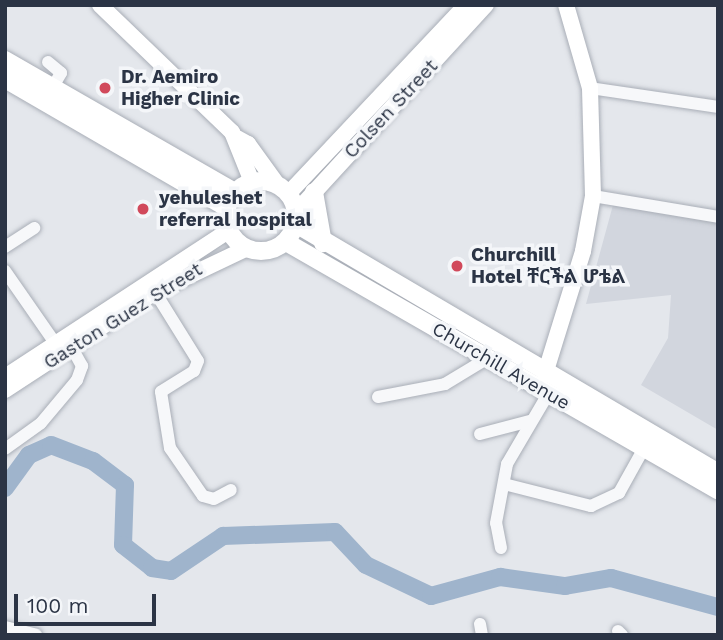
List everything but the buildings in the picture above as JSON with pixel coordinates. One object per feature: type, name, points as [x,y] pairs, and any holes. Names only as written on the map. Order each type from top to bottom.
[{"type":"main road","points":[[282,189],[466,5]]},
{"type":"main road","name":"Colsen Street","points":[[296,218],[314,192],[486,5]]},
{"type":"main road","points":[[545,374],[583,251],[593,196],[590,88],[566,5]]},
{"type":"main road","points":[[108,8],[237,138],[248,144],[282,189],[296,218],[286,242],[267,251],[245,249],[228,231],[231,200],[252,182]]},
{"type":"main road","points":[[5,60],[54,85],[231,200]]},
{"type":"main road","points":[[5,79],[231,200]]},
{"type":"main road","points":[[237,138],[240,162],[252,182],[282,189]]},
{"type":"main road","points":[[314,192],[323,243]]},
{"type":"main road","name":"Churchill Avenue","points":[[296,218],[323,243],[718,473]]},
{"type":"main road","name":"Gaston Guez Street","points":[[5,390],[57,348],[228,231]]},
{"type":"main road","name":"Churchill Avenue","points":[[286,242],[718,490]]},
{"type":"main road","name":"Gaston Guez Street","points":[[5,377],[155,292],[245,249]]},
{"type":"street","points":[[48,62],[61,73],[54,85]]},
{"type":"street","points":[[590,88],[718,107]]},
{"type":"street","points":[[593,196],[718,217]]},
{"type":"street","points":[[5,247],[34,228]]},
{"type":"street","points":[[5,271],[57,348],[82,366],[77,380],[41,424],[5,449]]},
{"type":"street","points":[[155,292],[198,361],[194,371],[161,392],[170,448],[203,496],[214,499],[231,491]]},
{"type":"street","points":[[378,397],[445,384],[488,358]]},
{"type":"street","points":[[501,548],[496,523],[511,453],[548,394]]},
{"type":"street","points":[[480,434],[530,421]]},
{"type":"street","points":[[504,484],[591,506],[620,493],[644,448]]},
{"type":"street","points":[[5,627],[36,635]]},
{"type":"shaded area","points":[[613,205],[718,220],[718,430],[641,385],[668,338],[671,295],[586,304]]},
{"type":"waterway","points":[[5,488],[29,455],[51,445],[93,461],[125,485],[123,545],[152,568],[171,571],[223,536],[335,532],[366,565],[431,596],[500,577],[565,586],[611,578],[718,607]]},
{"type":"place","name":"Dr. Aemiro Higher Clinic","points":[[105,88]]},
{"type":"place","name":"yehuleshet referral hospital","points":[[143,209]]},
{"type":"place","name":"Churchill Hotel ቸርችል ሆቴል","points":[[457,266]]}]
